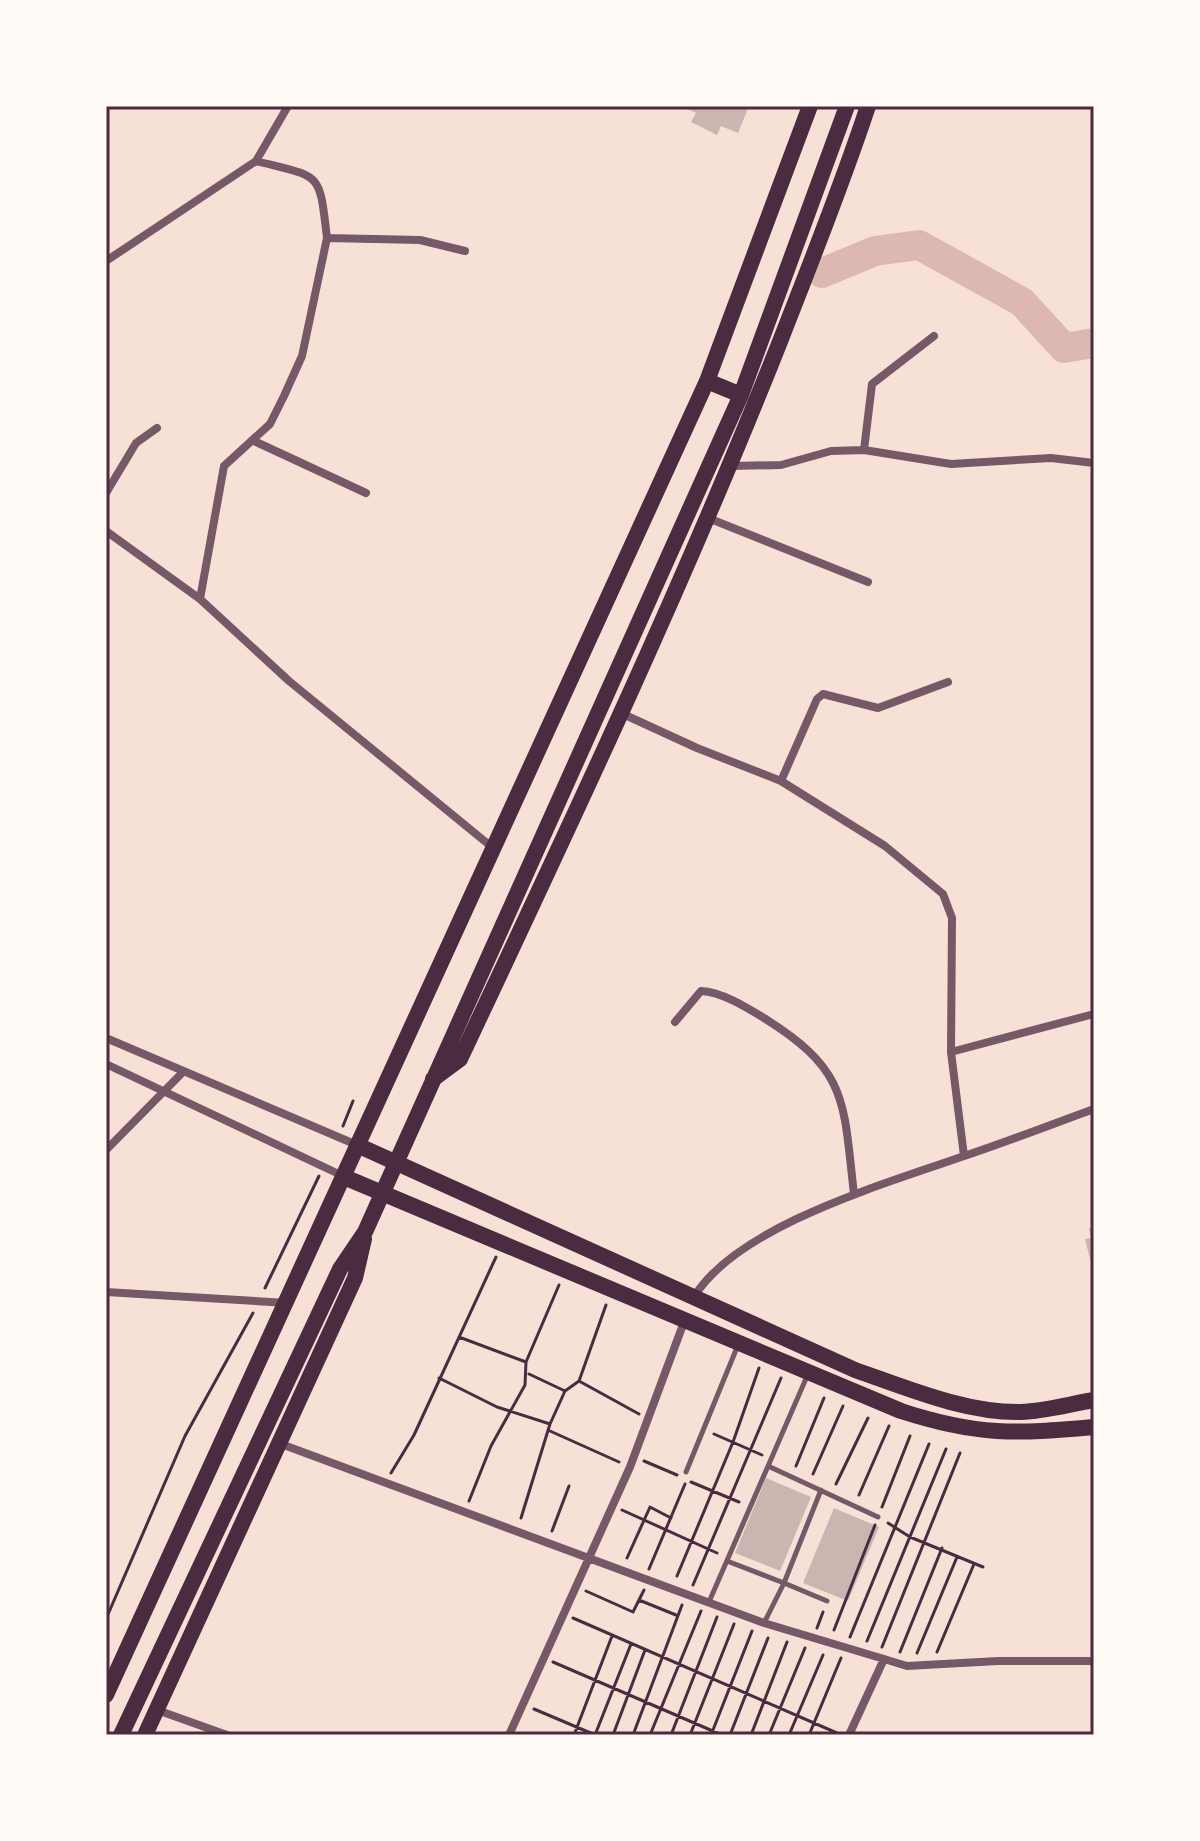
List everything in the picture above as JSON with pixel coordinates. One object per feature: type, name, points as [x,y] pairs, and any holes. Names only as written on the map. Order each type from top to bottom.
[{"type":"main road","points":[[145,1735],[355,1278],[365,1232],[380,1194],[741,395],[847,106]]},
{"type":"main road","points":[[431,1080],[460,1059],[623,714],[731,466],[850,163],[868,106]]},
{"type":"main road","points":[[139,1695],[109,1689],[707,381],[806,108]]},
{"type":"main road","points":[[707,381],[741,395]]},
{"type":"main road","points":[[357,1145],[394,1165],[855,1370],[932,1396],[1021,1412],[1094,1400]]},
{"type":"main road","points":[[344,1177],[684,1322],[951,1428],[988,1433],[1094,1427]]},
{"type":"main road","points":[[121,1735],[340,1269],[365,1232]]},
{"type":"street","points":[[106,261],[256,161],[288,106]]},
{"type":"street","points":[[200,599],[224,466],[270,424],[302,356],[327,238],[322,190],[317,182],[308,176],[256,161]]},
{"type":"street","points":[[327,238],[420,240],[465,251]]},
{"type":"street","points":[[864,450],[872,384],[934,336]]},
{"type":"street","points":[[106,493],[136,443],[157,428]]},
{"type":"street","points":[[254,441],[366,493]]},
{"type":"street","points":[[731,466],[781,465],[831,451],[864,450],[951,464],[1051,458],[1094,463]]},
{"type":"street","points":[[708,518],[868,582]]},
{"type":"street","points":[[106,531],[200,599],[289,681],[494,848]]},
{"type":"street","points":[[781,781],[817,699],[823,694],[878,708],[948,682]]},
{"type":"street","points":[[623,714],[697,748],[781,781],[885,846],[943,894],[952,918],[951,1052],[964,1156]]},
{"type":"street","points":[[675,1022],[701,991],[712,992],[755,1012],[813,1051],[829,1070],[836,1090],[845,1124],[854,1194]]},
{"type":"street","points":[[951,1052],[1094,1014]]},
{"type":"street","points":[[106,1038],[357,1145]]},
{"type":"street","points":[[106,1064],[344,1177]]},
{"type":"street","points":[[106,1150],[182,1073]]},
{"type":"street","points":[[694,1297],[705,1278],[726,1261],[787,1225],[854,1194],[1094,1109]]},
{"type":"street","points":[[106,1292],[288,1303]]},
{"type":"street","points":[[509,1735],[630,1467],[684,1322]]},
{"type":"street","points":[[281,1444],[764,1623],[895,1663],[912,1666],[1094,1661]]},
{"type":"street","points":[[849,1735],[881,1658]]},
{"type":"street","points":[[157,1710],[227,1735]]},
{"type":"lane","points":[[685,1475],[738,1344]]},
{"type":"lane","points":[[707,1601],[728,1560],[809,1373]]},
{"type":"lane","points":[[768,1466],[878,1517]]},
{"type":"lane","points":[[764,1623],[784,1583],[821,1490]]},
{"type":"lane","points":[[728,1560],[827,1601]]},
{"type":"path","points":[[339,1138],[353,1101]]},
{"type":"path","points":[[106,1619],[185,1436],[259,1301],[309,1191],[325,1167]]},
{"type":"path","points":[[384,1484],[414,1435],[498,1254]]},
{"type":"path","points":[[465,1513],[491,1446],[525,1385],[528,1373],[526,1362],[561,1282]]},
{"type":"path","points":[[516,1531],[550,1424],[565,1391],[579,1381],[607,1302]]},
{"type":"path","points":[[459,1337],[526,1362]]},
{"type":"path","points":[[672,1588],[733,1442],[759,1368]]},
{"type":"path","points":[[528,1373],[565,1391]]},
{"type":"path","points":[[439,1378],[497,1407],[550,1424]]},
{"type":"path","points":[[633,1735],[678,1615],[781,1378]]},
{"type":"path","points":[[579,1381],[649,1419]]},
{"type":"path","points":[[791,1477],[824,1398]]},
{"type":"path","points":[[809,1485],[843,1406]]},
{"type":"path","points":[[831,1495],[868,1418]]},
{"type":"path","points":[[854,1506],[889,1426]]},
{"type":"path","points":[[703,1429],[771,1459]]},
{"type":"path","points":[[549,1430],[630,1467]]},
{"type":"path","points":[[789,1735],[829,1643],[910,1436]]},
{"type":"path","points":[[809,1735],[929,1444]]},
{"type":"path","points":[[863,1652],[946,1449]]},
{"type":"path","points":[[881,1658],[960,1453]]},
{"type":"path","points":[[634,1457],[685,1475],[750,1507]]},
{"type":"path","points":[[576,1587],[633,1612],[685,1475]]},
{"type":"path","points":[[549,1542],[569,1486]]},
{"type":"path","points":[[613,1506],[728,1560]]},
{"type":"path","points":[[622,1569],[650,1507],[671,1518]]},
{"type":"path","points":[[878,1517],[910,1537],[983,1567]]},
{"type":"path","points":[[895,1663],[942,1548]]},
{"type":"path","points":[[912,1666],[957,1557]]},
{"type":"path","points":[[932,1664],[974,1564]]},
{"type":"path","points":[[639,1600],[678,1615]]},
{"type":"path","points":[[650,1735],[707,1601]]},
{"type":"path","points":[[769,1735],[827,1601]]},
{"type":"path","points":[[671,1735],[721,1606]]},
{"type":"path","points":[[690,1735],[738,1613]]},
{"type":"path","points":[[564,1614],[841,1735]]},
{"type":"path","points":[[712,1733],[730,1687],[764,1623]]},
{"type":"path","points":[[730,1735],[746,1694],[764,1623]]},
{"type":"path","points":[[751,1735],[792,1631]]},
{"type":"path","points":[[574,1735],[612,1636]]},
{"type":"path","points":[[523,1705],[596,1735],[631,1644]]},
{"type":"path","points":[[613,1735],[645,1650]]},
{"type":"path","points":[[544,1658],[722,1735]]},
{"type":"building","points":[[681,106],[749,106],[738,133],[721,126],[717,135],[691,122],[696,113]]},
{"type":"building","points":[[1094,1227],[1093,1271],[1085,1239],[1091,1238],[1089,1228]]},
{"type":"building","points":[[766,1478],[811,1497],[780,1571],[735,1553]]},
{"type":"building","points":[[834,1508],[879,1527],[848,1601],[803,1583]]},
{"type":"waterway","points":[[822,273],[875,251],[919,245],[1022,302],[1064,348],[1094,343]]}]
